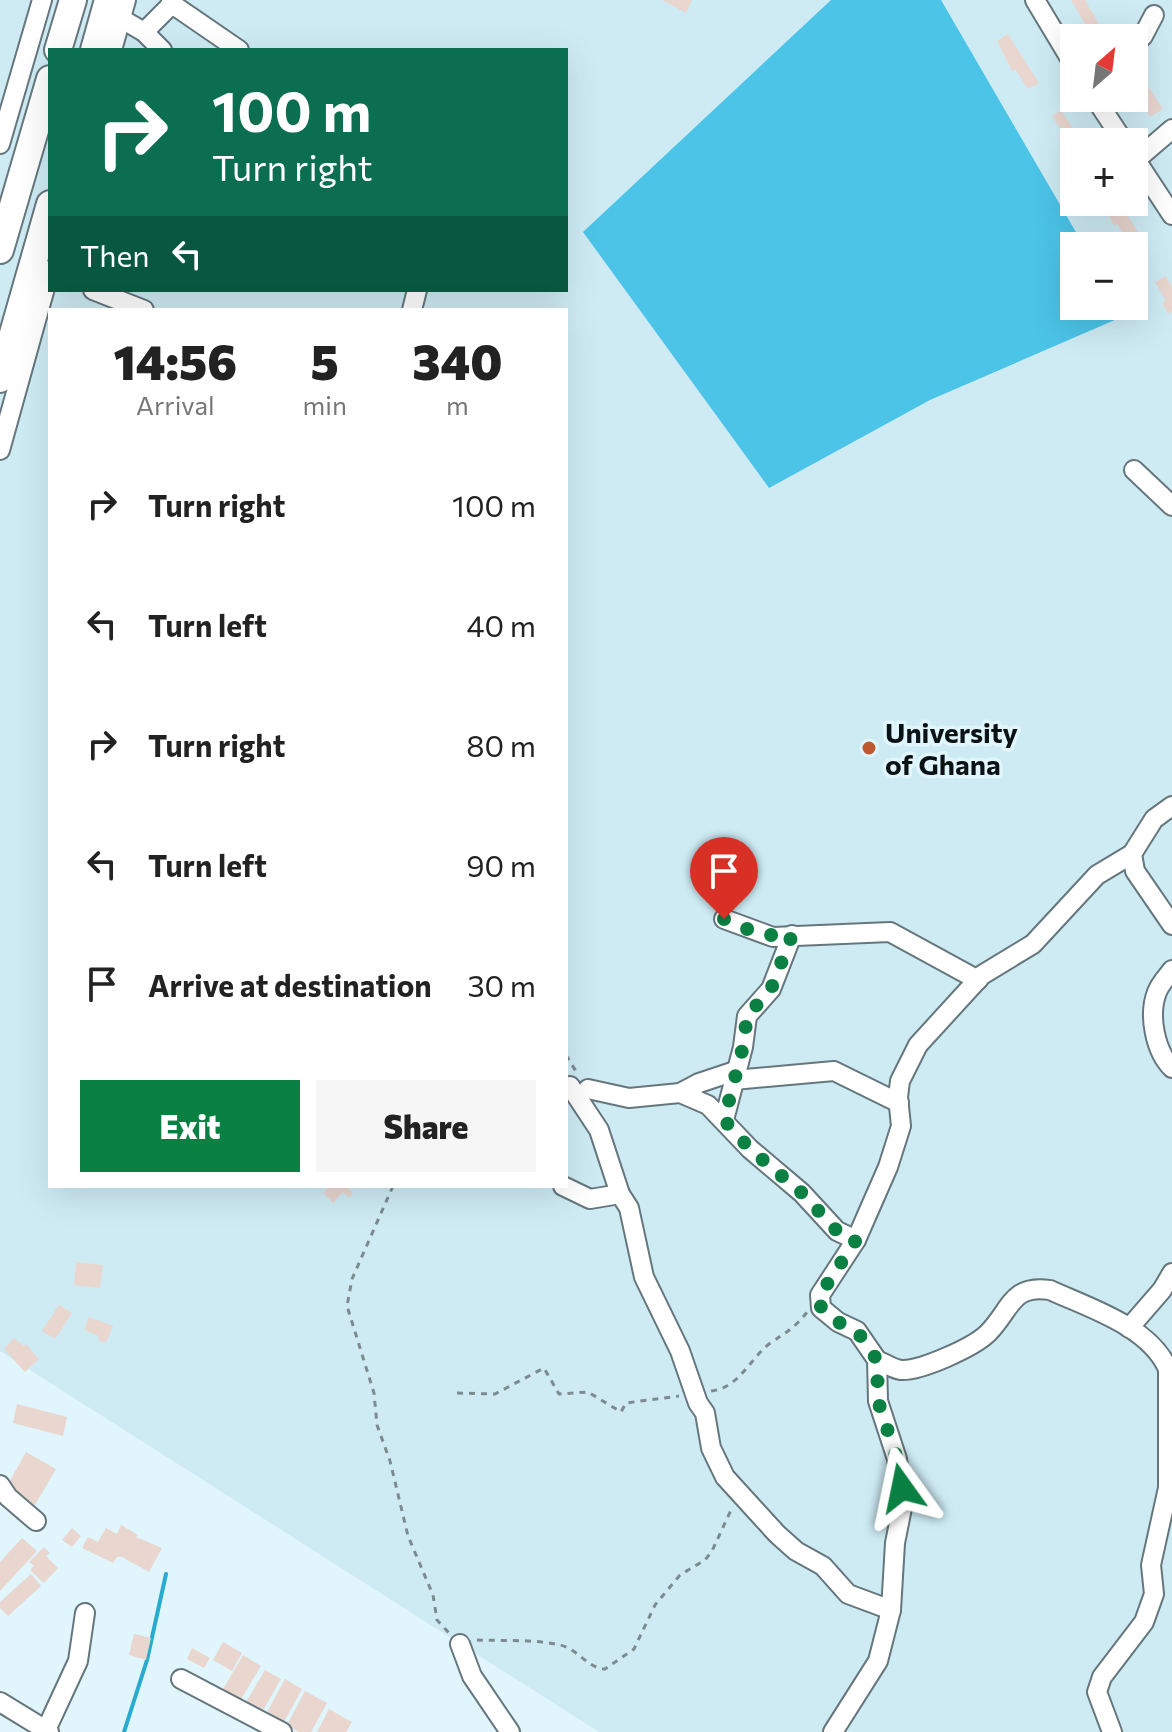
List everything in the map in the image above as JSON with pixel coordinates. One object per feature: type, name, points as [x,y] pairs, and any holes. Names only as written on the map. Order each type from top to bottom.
[{"type":"highway","points":[[59,48],[73,0]]},
{"type":"highway","points":[[95,48],[118,6]]},
{"type":"highway","points":[[0,250],[48,86]]},
{"type":"highway","points":[[0,379],[48,211]]},
{"type":"street","points":[[0,144],[42,0]]},
{"type":"street","points":[[1035,0],[1060,42]]},
{"type":"street","points":[[144,32],[171,2],[236,48]]},
{"type":"street","points":[[118,6],[160,48]]},
{"type":"street","points":[[112,48],[118,6]]},
{"type":"street","points":[[1148,26],[1154,15]]},
{"type":"street","points":[[1148,148],[1172,129]]},
{"type":"street","points":[[1148,178],[1172,215]]},
{"type":"street","points":[[0,450],[48,277]]},
{"type":"street","points":[[98,292],[139,308]]},
{"type":"street","points":[[1134,470],[1172,506]]},
{"type":"street","points":[[1112,1732],[1099,1700],[1098,1684],[1144,1622],[1154,1594],[1151,1565],[1168,1488],[1168,1369],[1164,1360],[1129,1328],[1050,1290],[1027,1289],[1018,1294],[983,1337],[930,1364],[899,1370],[877,1360],[857,1331],[838,1322],[821,1308],[820,1295],[856,1240],[900,1134],[900,1081],[918,1045],[978,980],[1033,944],[1097,875],[1132,854],[1154,819],[1172,806]]},
{"type":"street","points":[[1132,854],[1135,871],[1172,925]]},
{"type":"street","points":[[724,919],[761,935],[890,932],[978,980]]},
{"type":"street","points":[[724,1120],[743,1047],[747,1016],[771,989],[792,935]]},
{"type":"street","points":[[1172,970],[1158,990],[1154,1012],[1158,1044],[1172,1068]]},
{"type":"street","points":[[891,1610],[848,1594],[823,1566],[796,1551],[739,1493],[717,1464],[709,1443],[705,1413],[698,1403],[680,1351],[644,1277],[629,1208],[620,1194],[599,1130],[579,1088],[629,1098],[680,1093],[699,1083],[734,1075],[834,1071],[899,1103]]},
{"type":"street","points":[[680,1093],[708,1105],[750,1149],[802,1193],[837,1231],[856,1240]]},
{"type":"street","points":[[567,1188],[590,1199],[620,1194]]},
{"type":"street","points":[[1129,1328],[1162,1290],[1172,1273]]},
{"type":"street","points":[[833,1732],[878,1661],[891,1610],[902,1488],[897,1459],[878,1401],[877,1360]]},
{"type":"street","points":[[0,1485],[8,1497],[36,1521]]},
{"type":"street","points":[[0,1702],[47,1731],[78,1661],[85,1613]]},
{"type":"street","points":[[460,1644],[472,1676],[510,1732]]},
{"type":"street","points":[[181,1679],[282,1732]]},
{"type":"path","points":[[392,1188],[352,1279],[347,1306],[374,1393],[377,1425],[390,1461],[408,1536],[433,1595],[437,1620],[460,1644],[479,1640],[560,1645],[576,1652],[594,1667],[605,1669],[630,1653],[655,1605],[680,1575],[705,1560],[712,1551],[739,1493]]},
{"type":"path","points":[[704,1392],[720,1390],[740,1376],[768,1345],[793,1330],[815,1302]]},
{"type":"path","points":[[457,1393],[495,1394],[544,1368],[559,1394],[588,1392],[621,1412],[626,1403],[689,1394]]},
{"type":"shaded area","name":"University of Ghana","points":[[0,0],[1172,0],[1172,1732],[599,1732],[0,1351]]},
{"type":"shaded area","points":[[831,0],[941,0],[1060,205],[1060,216],[1067,216],[1076,232],[1060,232],[1060,320],[1115,320],[930,400],[769,488],[583,232]]},
{"type":"building","points":[[662,0],[692,0],[686,13]]},
{"type":"building","points":[[1071,0],[1085,0],[1099,24],[1085,24]]},
{"type":"building","points":[[1008,34],[1039,83],[1028,89],[1015,69],[1012,71],[997,41]]},
{"type":"building","points":[[1148,86],[1163,109],[1150,117],[1147,112]]},
{"type":"building","points":[[1062,112],[1073,128],[1060,128],[1052,116]]},
{"type":"building","points":[[1109,216],[1128,216],[1138,232],[1122,232],[1117,224],[1114,226]]},
{"type":"building","points":[[1166,276],[1172,287],[1172,311],[1168,314],[1162,303],[1166,301],[1155,282]]},
{"type":"building","points":[[327,1188],[348,1188],[353,1193],[349,1198],[343,1192],[333,1203],[323,1193]]},
{"type":"building","points":[[76,1262],[103,1265],[100,1288],[74,1285]]},
{"type":"building","points":[[59,1305],[72,1313],[55,1339],[42,1331]]},
{"type":"building","points":[[89,1317],[113,1326],[106,1343],[98,1340],[99,1336],[84,1330]]},
{"type":"building","points":[[14,1338],[24,1346],[26,1344],[39,1359],[25,1372],[4,1349]]},
{"type":"building","points":[[17,1404],[67,1417],[63,1436],[13,1423]]},
{"type":"building","points":[[26,1452],[56,1469],[35,1505],[6,1488]]},
{"type":"building","points":[[121,1525],[138,1535],[136,1537],[162,1548],[149,1572],[122,1557],[117,1557],[113,1563],[82,1548],[88,1537],[98,1542],[106,1528],[117,1534]]},
{"type":"building","points":[[72,1528],[81,1536],[72,1547],[62,1540]]},
{"type":"building","points":[[22,1538],[37,1551],[0,1591],[0,1562]]},
{"type":"building","points":[[44,1547],[50,1553],[46,1556],[58,1568],[44,1583],[30,1570],[34,1566],[29,1562]]},
{"type":"building","points":[[31,1574],[41,1586],[8,1616],[0,1608],[0,1602]]},
{"type":"building","points":[[134,1634],[151,1638],[146,1660],[129,1655]]},
{"type":"building","points":[[223,1642],[242,1653],[232,1671],[213,1660]]},
{"type":"building","points":[[192,1648],[210,1658],[204,1668],[187,1659]]},
{"type":"building","points":[[243,1655],[261,1666],[240,1701],[222,1691]]},
{"type":"building","points":[[265,1670],[281,1679],[262,1712],[246,1702]]},
{"type":"building","points":[[285,1679],[302,1689],[284,1722],[267,1712]]},
{"type":"building","points":[[305,1691],[327,1703],[311,1732],[299,1732],[287,1725]]},
{"type":"building","points":[[329,1709],[352,1722],[346,1732],[317,1732]]},
{"type":"waterway","points":[[124,1732],[147,1660],[166,1574]]},
{"type":"place","name":"University of Ghana","points":[[869,748]]},
{"type":"route","points":[[724,919],[761,935],[792,935],[771,989],[747,1016],[743,1047],[724,1120],[750,1149],[802,1193],[837,1231],[856,1240],[820,1295],[821,1308],[838,1322],[857,1331],[877,1360],[878,1401],[897,1459],[902,1488]]}]
